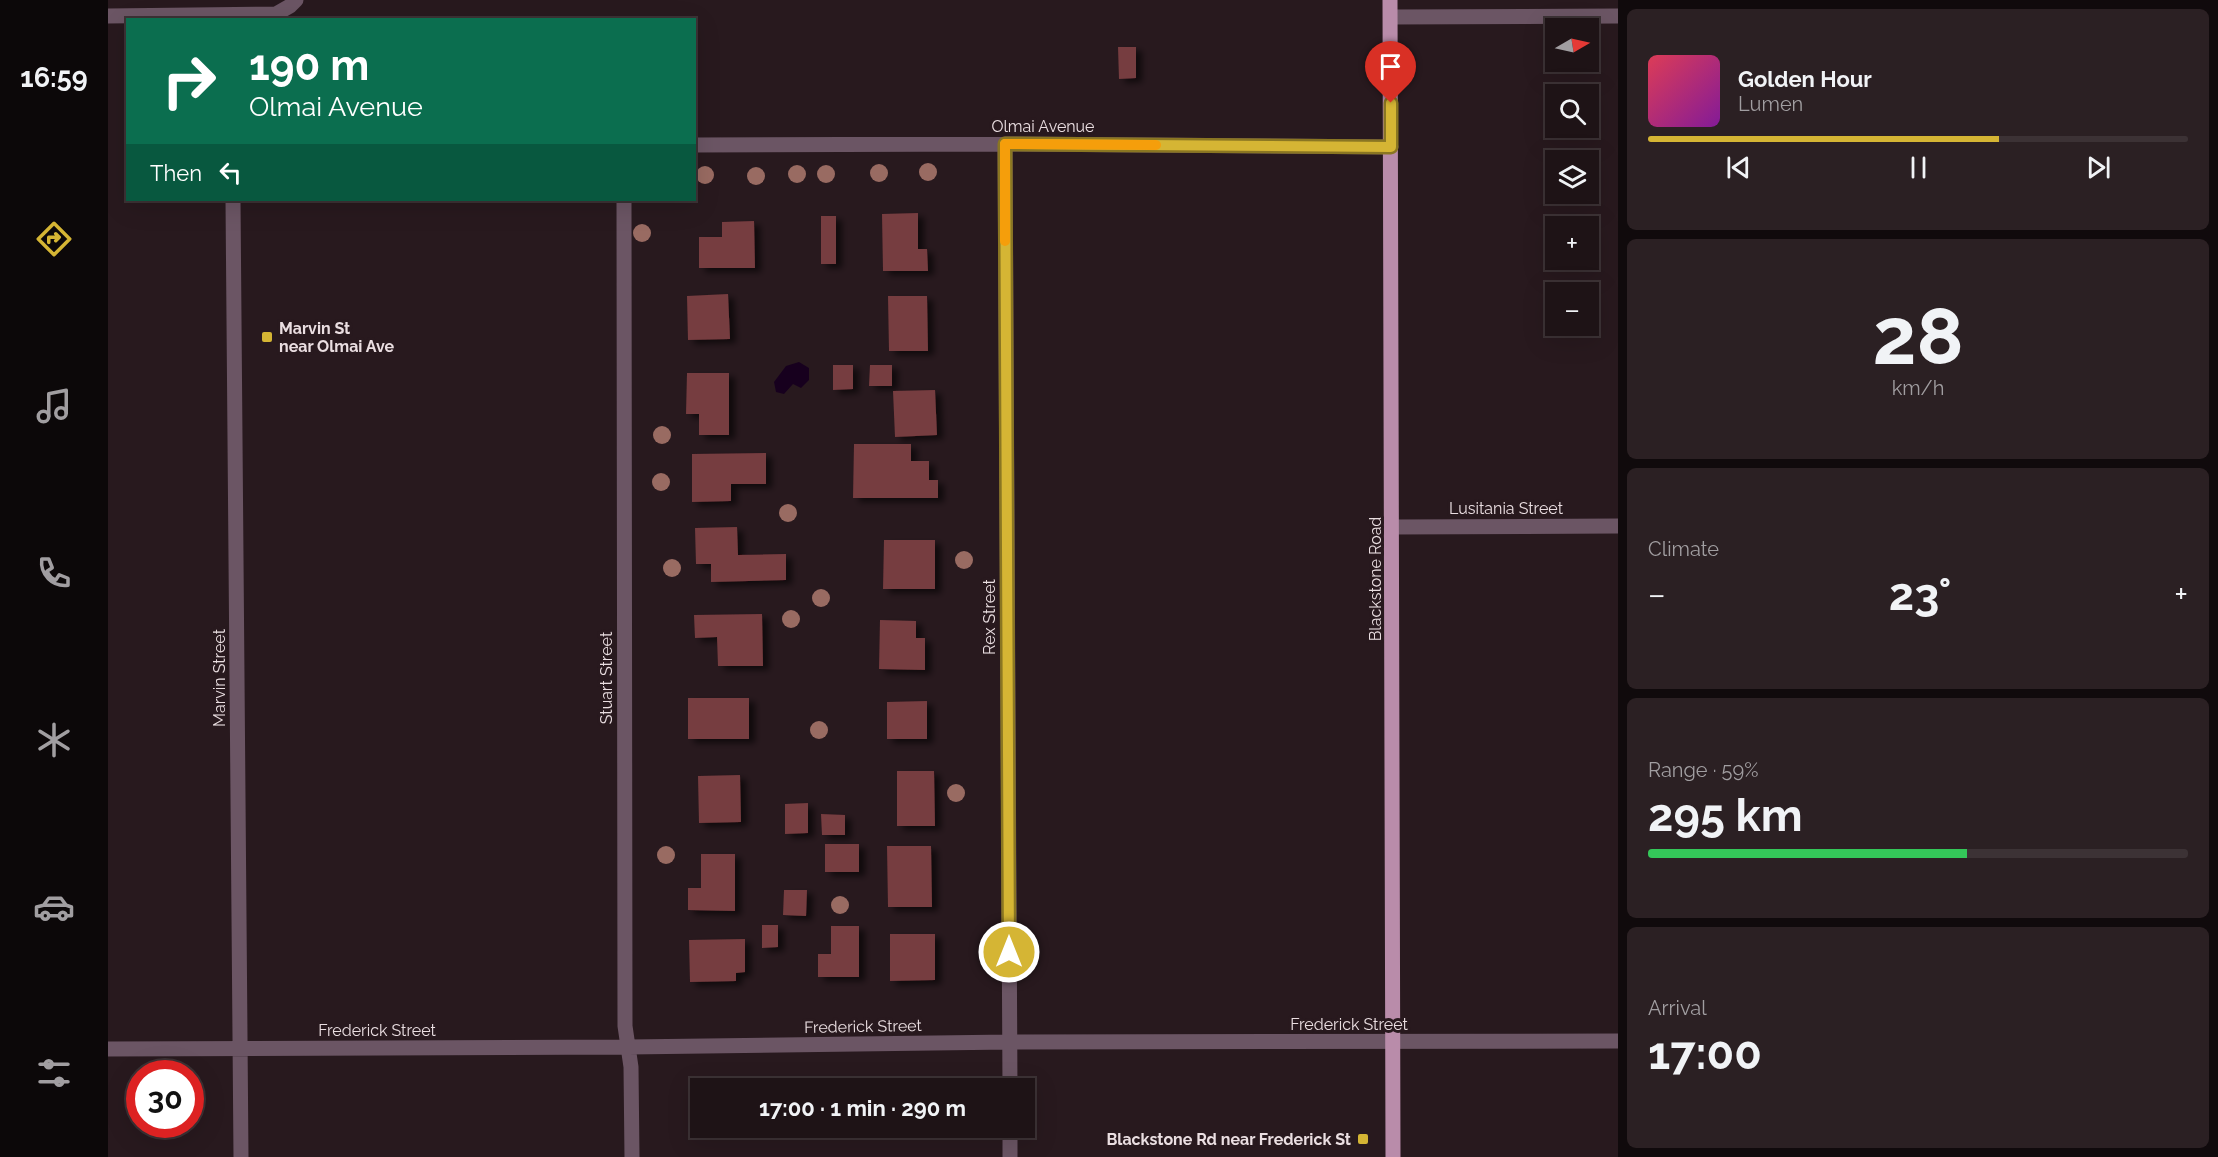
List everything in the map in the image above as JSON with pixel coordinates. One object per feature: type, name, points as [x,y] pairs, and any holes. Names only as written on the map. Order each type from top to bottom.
[{"type":"main road","name":"Blackstone Road","points":[[1390,0],[1393,1157]]},
{"type":"street","points":[[108,16],[232,18],[276,14],[296,0]]},
{"type":"street","points":[[1391,17],[1618,16]]},
{"type":"street","name":"Olmai Avenue","points":[[696,145],[1005,144],[1391,147]]},
{"type":"street","name":"Rex Street","points":[[1005,144],[1010,1078]]},
{"type":"street","name":"Marvin Street","points":[[234,201],[241,1157]]},
{"type":"street","name":"Stuart Street","points":[[624,201],[625,1026],[631,1067],[632,1157]]},
{"type":"street","name":"Lusitania Street","points":[[1393,526],[1618,526]]},
{"type":"street","name":"Frederick Street","points":[[108,1049],[628,1047],[1010,1042],[1618,1041]]},
{"type":"street","points":[[1010,1138],[1010,1157]]},
{"type":"shaded area","points":[[799,362],[809,368],[809,380],[801,388],[793,384],[784,394],[776,392],[774,382],[786,366]]},
{"type":"building","points":[[1118,47],[1136,47],[1136,78],[1119,79]]},
{"type":"building","points":[[918,213],[918,249],[927,249],[928,271],[883,271],[882,214]]},
{"type":"building","points":[[821,216],[836,216],[836,264],[821,264]]},
{"type":"building","points":[[754,221],[755,268],[699,268],[699,237],[722,237],[722,222]]},
{"type":"building","points":[[728,294],[730,339],[688,340],[687,296]]},
{"type":"building","points":[[888,296],[927,296],[928,351],[889,351]]},
{"type":"building","points":[[833,365],[853,365],[853,389],[833,390]]},
{"type":"building","points":[[870,365],[892,365],[892,386],[869,386]]},
{"type":"building","points":[[687,373],[729,373],[729,435],[699,435],[699,414],[686,414]]},
{"type":"building","points":[[935,390],[937,435],[895,437],[893,391]]},
{"type":"building","points":[[854,444],[911,444],[911,461],[929,461],[929,480],[938,480],[938,498],[853,498]]},
{"type":"building","points":[[766,453],[766,484],[731,484],[731,501],[692,502],[692,454]]},
{"type":"building","points":[[737,527],[738,555],[786,554],[786,580],[711,582],[711,564],[696,564],[695,528]]},
{"type":"building","points":[[884,540],[935,540],[935,589],[883,589]]},
{"type":"building","points":[[762,614],[763,666],[718,666],[717,637],[695,638],[694,615]]},
{"type":"building","points":[[880,620],[916,621],[916,638],[925,638],[925,670],[879,669]]},
{"type":"building","points":[[688,698],[749,698],[749,739],[688,739]]},
{"type":"building","points":[[927,701],[927,739],[887,739],[887,702]]},
{"type":"building","points":[[897,771],[934,771],[935,826],[897,826]]},
{"type":"building","points":[[740,775],[741,822],[699,823],[698,776]]},
{"type":"building","points":[[808,803],[808,833],[785,834],[785,804]]},
{"type":"building","points":[[821,814],[845,815],[845,835],[822,835]]},
{"type":"building","points":[[825,844],[859,844],[859,872],[825,872]]},
{"type":"building","points":[[887,846],[931,846],[932,907],[888,907]]},
{"type":"building","points":[[701,854],[735,854],[735,911],[688,910],[688,888],[701,888]]},
{"type":"building","points":[[784,890],[807,890],[806,916],[783,915]]},
{"type":"building","points":[[762,925],[778,925],[778,947],[762,948]]},
{"type":"building","points":[[831,926],[859,926],[859,977],[818,977],[818,954],[831,954]]},
{"type":"building","points":[[890,934],[935,934],[935,980],[890,981]]},
{"type":"building","points":[[745,939],[745,972],[736,973],[736,981],[690,982],[689,940]]},
{"type":"slow traffic","points":[[1005,241],[1005,144],[1156,145]]},
{"type":"place","name":"Marvin St near Olmai Ave","points":[[267,337]]},
{"type":"place","name":"Blackstone Rd near Frederick St","points":[[1363,1139]]},
{"type":"route","points":[[1009,952],[1005,144],[1391,147],[1391,103]]}]
